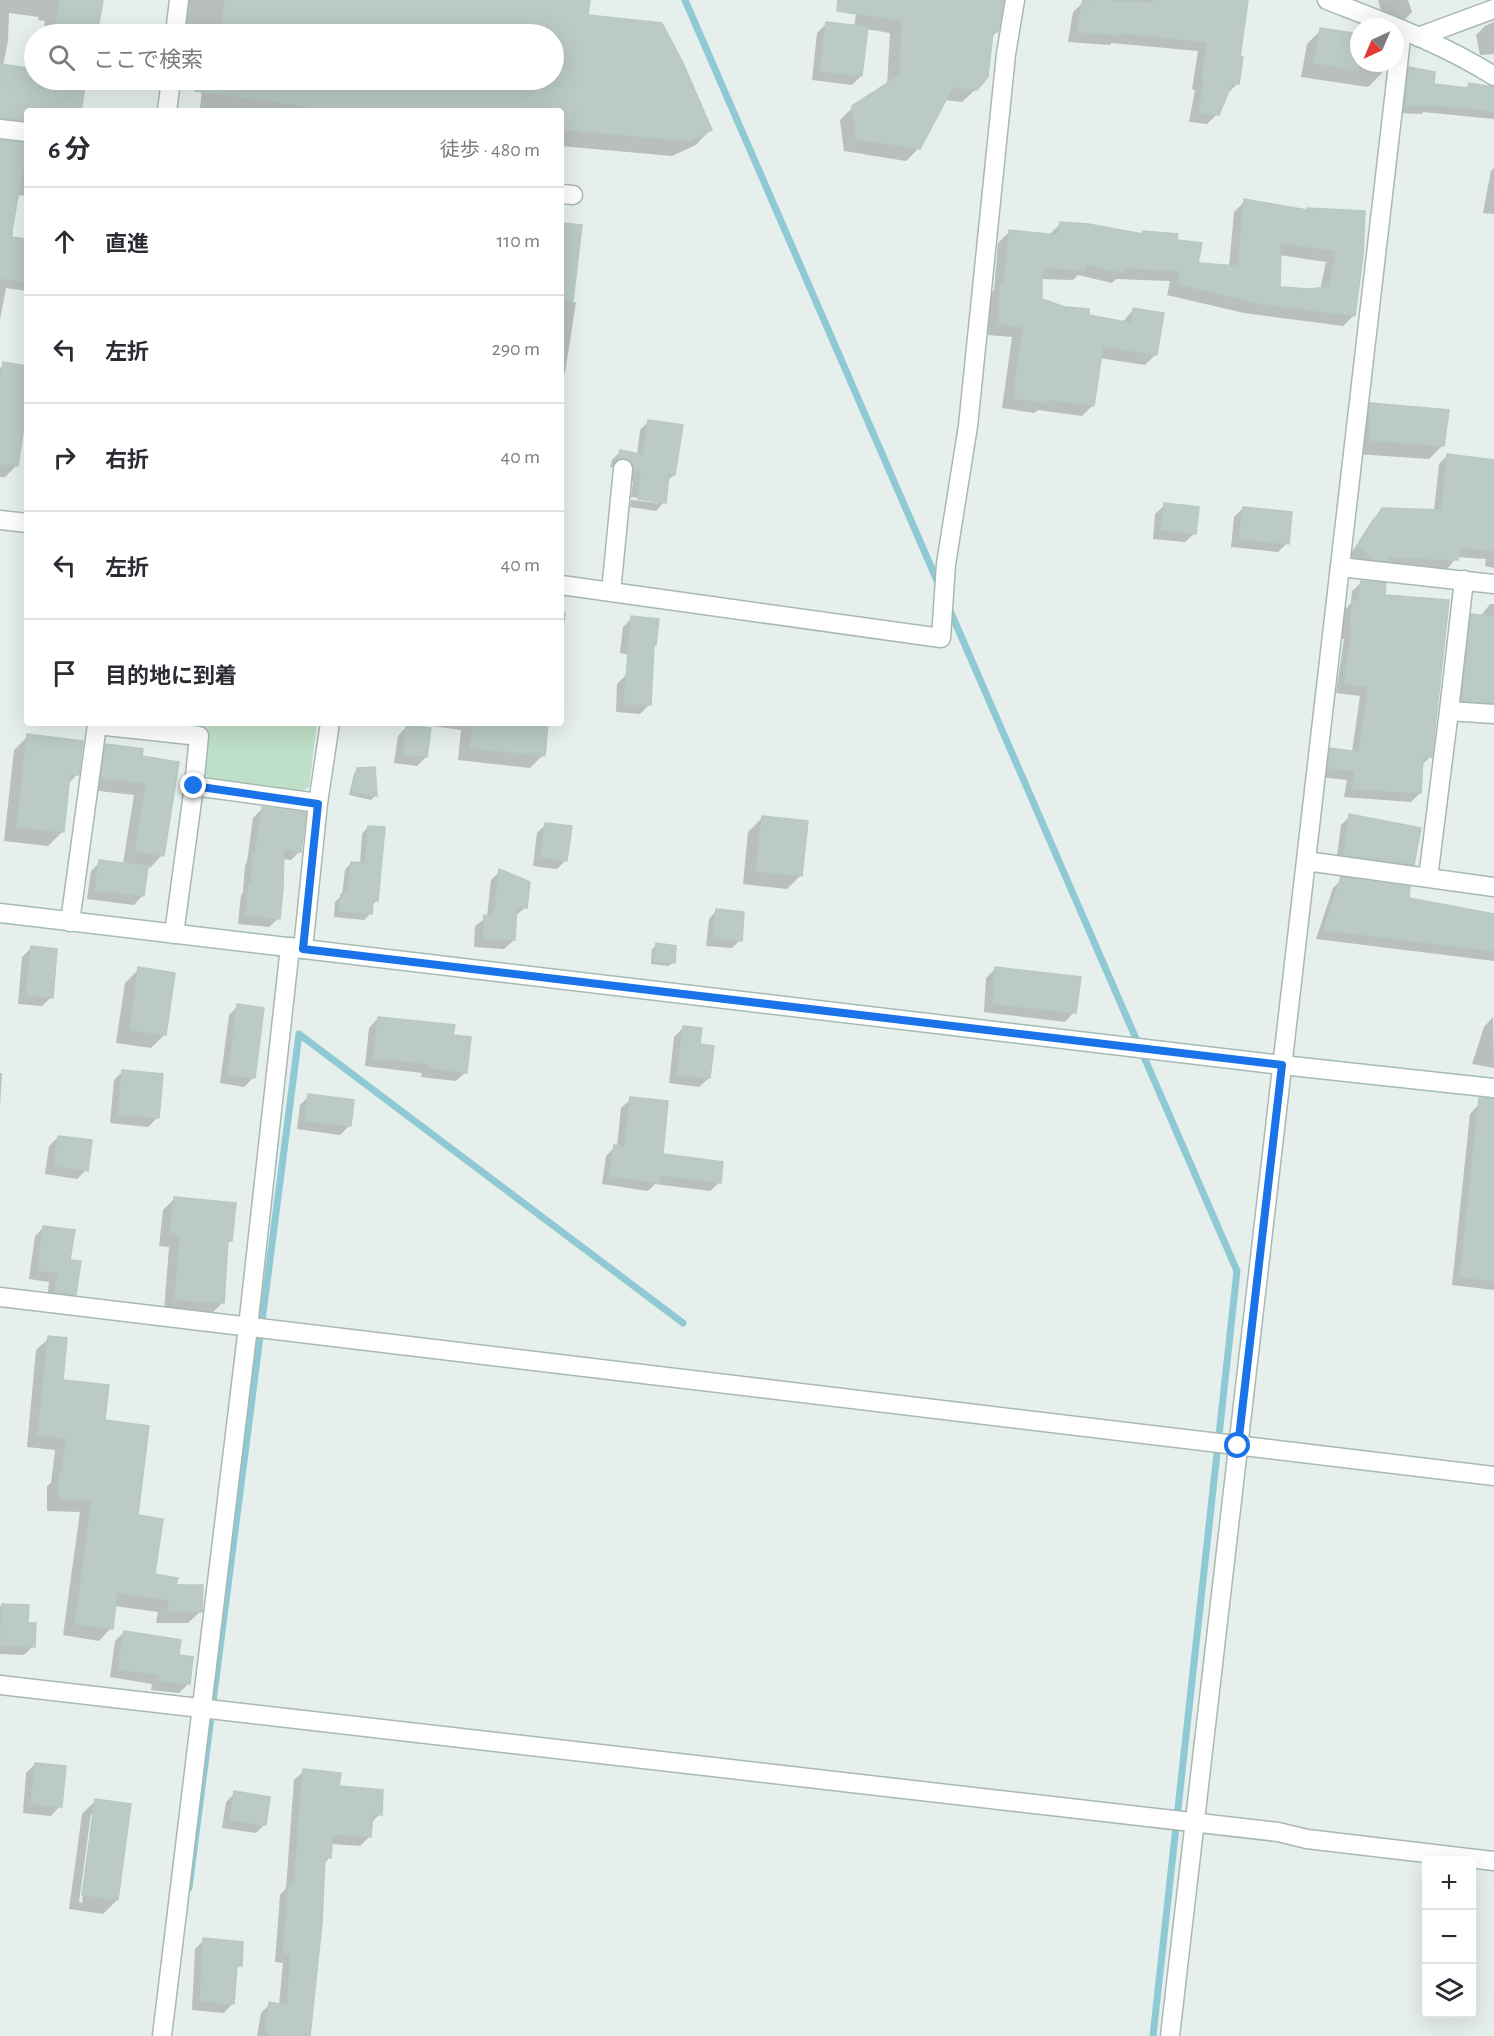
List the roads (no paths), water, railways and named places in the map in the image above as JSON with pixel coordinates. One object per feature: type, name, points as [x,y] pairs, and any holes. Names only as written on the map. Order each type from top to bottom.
[{"type":"street","points":[[176,24],[179,0]]},
{"type":"street","points":[[564,585],[941,638],[946,564],[968,426],[1006,54],[1015,0]]},
{"type":"street","points":[[1327,0],[1410,33],[1476,64],[1494,76]]},
{"type":"street","points":[[1410,33],[1494,9]]},
{"type":"street","points":[[1170,2036],[1340,567],[1410,33]]},
{"type":"street","points":[[167,108],[170,90]]},
{"type":"street","points":[[0,129],[24,132]]},
{"type":"street","points":[[611,592],[623,469]]},
{"type":"street","points":[[0,520],[24,523]]},
{"type":"street","points":[[1340,567],[1494,584]]},
{"type":"street","points":[[1428,878],[1464,580]]},
{"type":"street","points":[[1449,711],[1494,714]]},
{"type":"street","points":[[70,922],[97,726]]},
{"type":"street","points":[[114,726],[199,736],[174,934]]},
{"type":"street","points":[[162,2036],[296,948],[330,726]]},
{"type":"street","points":[[194,786],[318,804]]},
{"type":"street","points":[[1306,861],[1494,887]]},
{"type":"street","points":[[0,913],[1282,1065],[1494,1088]]},
{"type":"street","points":[[0,1297],[1494,1476]]},
{"type":"street","points":[[0,1685],[1195,1822],[1278,1832],[1307,1839],[1494,1861]]},
{"type":"waterway","points":[[685,0],[939,585]]},
{"type":"waterway","points":[[948,606],[1237,1271],[1153,2036]]},
{"type":"waterway","points":[[189,1888],[299,1034],[683,1323]]}]
